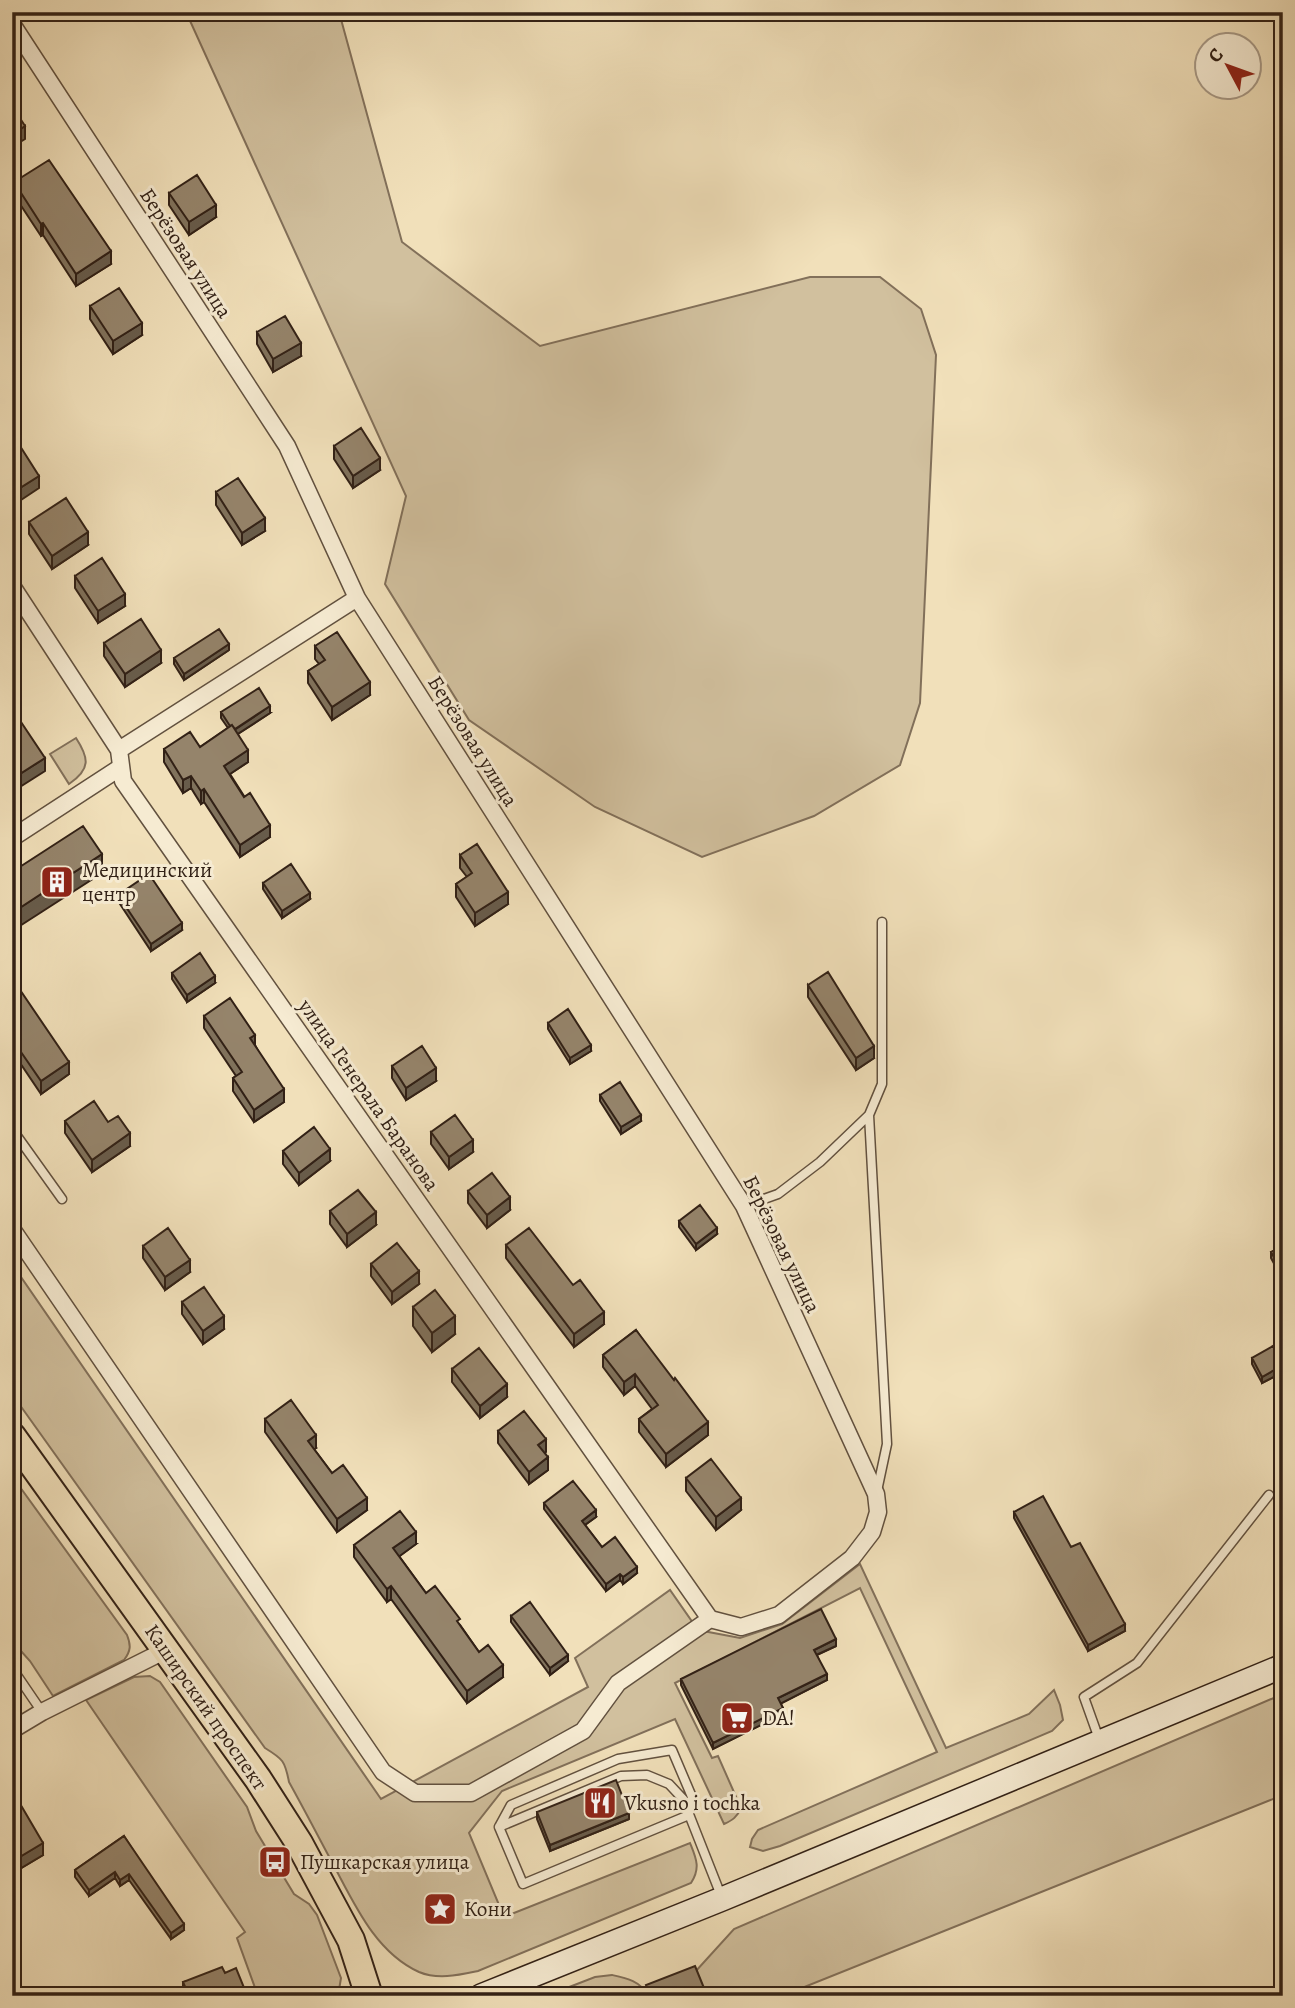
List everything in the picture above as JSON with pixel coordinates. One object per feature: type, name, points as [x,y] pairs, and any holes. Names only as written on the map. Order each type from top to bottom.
[{"type":"main road","name":"Каширский проспект","points":[[12,1436],[258,1779],[299,1843],[351,1940],[369,1996]]},
{"type":"main road","points":[[481,1996],[1283,1666]]},
{"type":"street","name":"Берёзовая улица","points":[[12,24],[287,446],[357,598],[744,1206],[876,1494]]},
{"type":"street","name":"улица Генерала Баранова","points":[[12,586],[120,758],[123,781],[710,1619]]},
{"type":"street","points":[[12,838],[120,758],[357,598]]},
{"type":"street","points":[[12,1229],[383,1772],[415,1793],[471,1793],[583,1731],[618,1683],[710,1619],[741,1627],[779,1615],[852,1558],[872,1532],[878,1513],[876,1494]]},
{"type":"street","points":[[12,1730],[42,1712],[166,1650]]},
{"type":"lane","points":[[744,1206],[778,1194],[820,1162],[869,1115],[882,1084],[882,922]]},
{"type":"lane","points":[[869,1115],[887,1444],[876,1494]]},
{"type":"lane","points":[[12,1129],[62,1199]]},
{"type":"lane","points":[[1100,1742],[1084,1697],[1137,1663],[1269,1495]]},
{"type":"lane","points":[[12,1668],[42,1712]]},
{"type":"lane","points":[[499,1827],[511,1805],[618,1759],[672,1750],[692,1797],[689,1815]]},
{"type":"lane","points":[[499,1827],[621,1776],[647,1775],[669,1784],[683,1799],[722,1899]]},
{"type":"lane","points":[[499,1827],[523,1884],[689,1815]]},
{"type":"shaded area","points":[[186,12],[339,12],[402,242],[540,346],[810,277],[880,277],[921,309],[936,355],[920,703],[900,765],[814,816],[702,857],[595,807],[469,720],[385,584],[406,496]]},
{"type":"shaded area","points":[[76,738],[86,763],[81,773],[69,784],[50,754]]},
{"type":"shaded area","points":[[12,1264],[381,1799],[588,1687],[575,1658],[670,1590],[698,1630],[740,1638],[782,1624],[860,1564],[946,1748],[1029,1714],[1054,1690],[1063,1720],[1052,1731],[780,1846],[763,1851],[750,1847],[758,1830],[937,1752],[860,1588],[675,1683],[712,1758],[718,1756],[741,1808],[730,1821],[724,1824],[675,1719],[502,1791],[469,1833],[504,1917],[690,1843],[697,1868],[691,1883],[478,1971],[441,1976],[419,1972],[390,1952],[367,1925],[289,1782],[282,1761],[265,1748],[12,1394]]},
{"type":"shaded area","points":[[12,1476],[127,1635],[129,1642],[129,1651],[124,1660],[53,1696],[30,1661],[12,1641]]},
{"type":"shaded area","points":[[150,1676],[160,1682],[247,1807],[256,1831],[294,1894],[309,1904],[317,1915],[341,1978],[338,1996],[258,1996],[237,1938],[245,1932],[86,1700],[134,1677]]},
{"type":"shaded area","points":[[1283,1694],[1283,1795],[782,1996],[705,1996],[695,1972],[734,1929]]},
{"type":"shaded area","points":[[612,1975],[637,1984],[648,1996],[546,1996],[595,1977]]},
{"type":"building","points":[[12,106],[25,126],[12,135]]},
{"type":"building","points":[[49,160],[111,251],[76,274],[14,182]]},
{"type":"building","points":[[197,175],[216,205],[189,222],[169,193]]},
{"type":"building","points":[[119,288],[142,323],[113,341],[90,306]]},
{"type":"building","points":[[285,316],[301,343],[273,359],[257,332]]},
{"type":"building","points":[[361,428],[380,458],[353,476],[334,446]]},
{"type":"building","points":[[20,446],[39,476],[12,493],[12,451]]},
{"type":"building","points":[[238,478],[265,518],[242,533],[216,492]]},
{"type":"building","points":[[66,498],[88,532],[52,556],[29,522]]},
{"type":"building","points":[[102,558],[125,594],[98,611],[75,576]]},
{"type":"building","points":[[141,619],[161,650],[125,674],[104,643]]},
{"type":"building","points":[[219,629],[229,644],[184,674],[174,658]]},
{"type":"building","points":[[337,632],[370,682],[332,707],[308,671],[325,660],[315,646]]},
{"type":"building","points":[[259,688],[270,706],[235,729],[230,726],[221,712]]},
{"type":"building","points":[[17,716],[45,758],[12,779],[12,719]]},
{"type":"building","points":[[232,725],[248,750],[224,766],[244,797],[250,793],[270,825],[240,845],[204,789],[201,791],[191,776],[183,780],[164,749],[190,732],[200,747]]},
{"type":"building","points":[[83,826],[102,854],[12,913],[12,872]]},
{"type":"building","points":[[477,844],[508,892],[475,913],[456,884],[472,873],[460,855]]},
{"type":"building","points":[[291,864],[310,893],[282,911],[263,883]]},
{"type":"building","points":[[149,874],[182,923],[151,944],[118,895]]},
{"type":"building","points":[[200,953],[215,976],[187,995],[172,973]]},
{"type":"building","points":[[828,972],[874,1046],[856,1058],[808,985]]},
{"type":"building","points":[[14,981],[69,1062],[41,1081],[12,1039]]},
{"type":"building","points":[[230,998],[255,1035],[250,1038],[284,1089],[254,1110],[233,1078],[242,1072],[204,1016]]},
{"type":"building","points":[[568,1009],[591,1045],[570,1058],[548,1023]]},
{"type":"building","points":[[422,1046],[436,1068],[406,1088],[392,1066]]},
{"type":"building","points":[[620,1082],[641,1115],[621,1127],[600,1095]]},
{"type":"building","points":[[94,1101],[108,1122],[118,1116],[130,1133],[92,1160],[65,1121]]},
{"type":"building","points":[[455,1115],[473,1140],[449,1157],[431,1132]]},
{"type":"building","points":[[314,1127],[330,1149],[299,1173],[283,1151]]},
{"type":"building","points":[[492,1173],[510,1197],[487,1215],[468,1191]]},
{"type":"building","points":[[358,1190],[376,1212],[347,1234],[330,1211]]},
{"type":"building","points":[[700,1205],[717,1228],[696,1244],[679,1221]]},
{"type":"building","points":[[168,1228],[190,1260],[165,1277],[143,1246]]},
{"type":"building","points":[[529,1228],[573,1285],[580,1280],[604,1312],[574,1334],[506,1245]]},
{"type":"building","points":[[397,1243],[419,1271],[392,1292],[371,1264]]},
{"type":"building","points":[[1283,1246],[1283,1273],[1271,1252]]},
{"type":"building","points":[[204,1287],[224,1316],[203,1331],[182,1302]]},
{"type":"building","points":[[435,1290],[455,1316],[432,1333],[413,1307]]},
{"type":"building","points":[[636,1330],[708,1422],[666,1454],[639,1419],[658,1405],[635,1374],[624,1382],[603,1355]]},
{"type":"building","points":[[1273,1346],[1283,1365],[1262,1377],[1252,1358]]},
{"type":"building","points":[[479,1348],[507,1384],[480,1406],[452,1369]]},
{"type":"building","points":[[291,1400],[316,1435],[308,1441],[332,1473],[343,1465],[367,1498],[337,1519],[265,1419]]},
{"type":"building","points":[[524,1411],[546,1439],[538,1445],[548,1457],[529,1472],[498,1431]]},
{"type":"building","points":[[711,1459],[741,1498],[716,1517],[686,1478]]},
{"type":"building","points":[[573,1481],[596,1510],[582,1521],[602,1547],[615,1537],[637,1567],[623,1577],[620,1574],[606,1584],[544,1503]]},
{"type":"building","points":[[1043,1496],[1071,1547],[1080,1543],[1125,1624],[1088,1645],[1014,1512]]},
{"type":"building","points":[[400,1511],[416,1532],[393,1548],[426,1593],[435,1586],[460,1619],[457,1621],[479,1652],[488,1645],[503,1665],[467,1691],[391,1586],[387,1589],[354,1545]]},
{"type":"building","points":[[530,1602],[568,1655],[550,1668],[511,1616]]},
{"type":"building","points":[[821,1609],[836,1639],[814,1650],[827,1674],[778,1698],[783,1708],[713,1743],[681,1679]]},
{"type":"building","name":"Vkusno i tochka","points":[[616,1780],[629,1813],[550,1845],[537,1812]]},
{"type":"building","points":[[12,1790],[43,1843],[18,1858],[12,1849]]},
{"type":"building","points":[[124,1836],[184,1924],[171,1933],[129,1874],[120,1880],[115,1872],[89,1890],[75,1870]]},
{"type":"building","points":[[695,1966],[706,1993],[698,1996],[651,1996],[646,1985]]},
{"type":"building","points":[[222,1967],[225,1973],[236,1968],[247,1995],[189,1996],[183,1982]]},
{"type":"place","name":"Медицинский центр","points":[[57,882]]},
{"type":"place","name":"DA!","points":[[737,1718]]},
{"type":"place","name":"Vkusno i tochka","points":[[600,1803]]},
{"type":"place","name":"Пушкарская улица","points":[[275,1862]]},
{"type":"place","name":"Кони","points":[[440,1909]]}]
